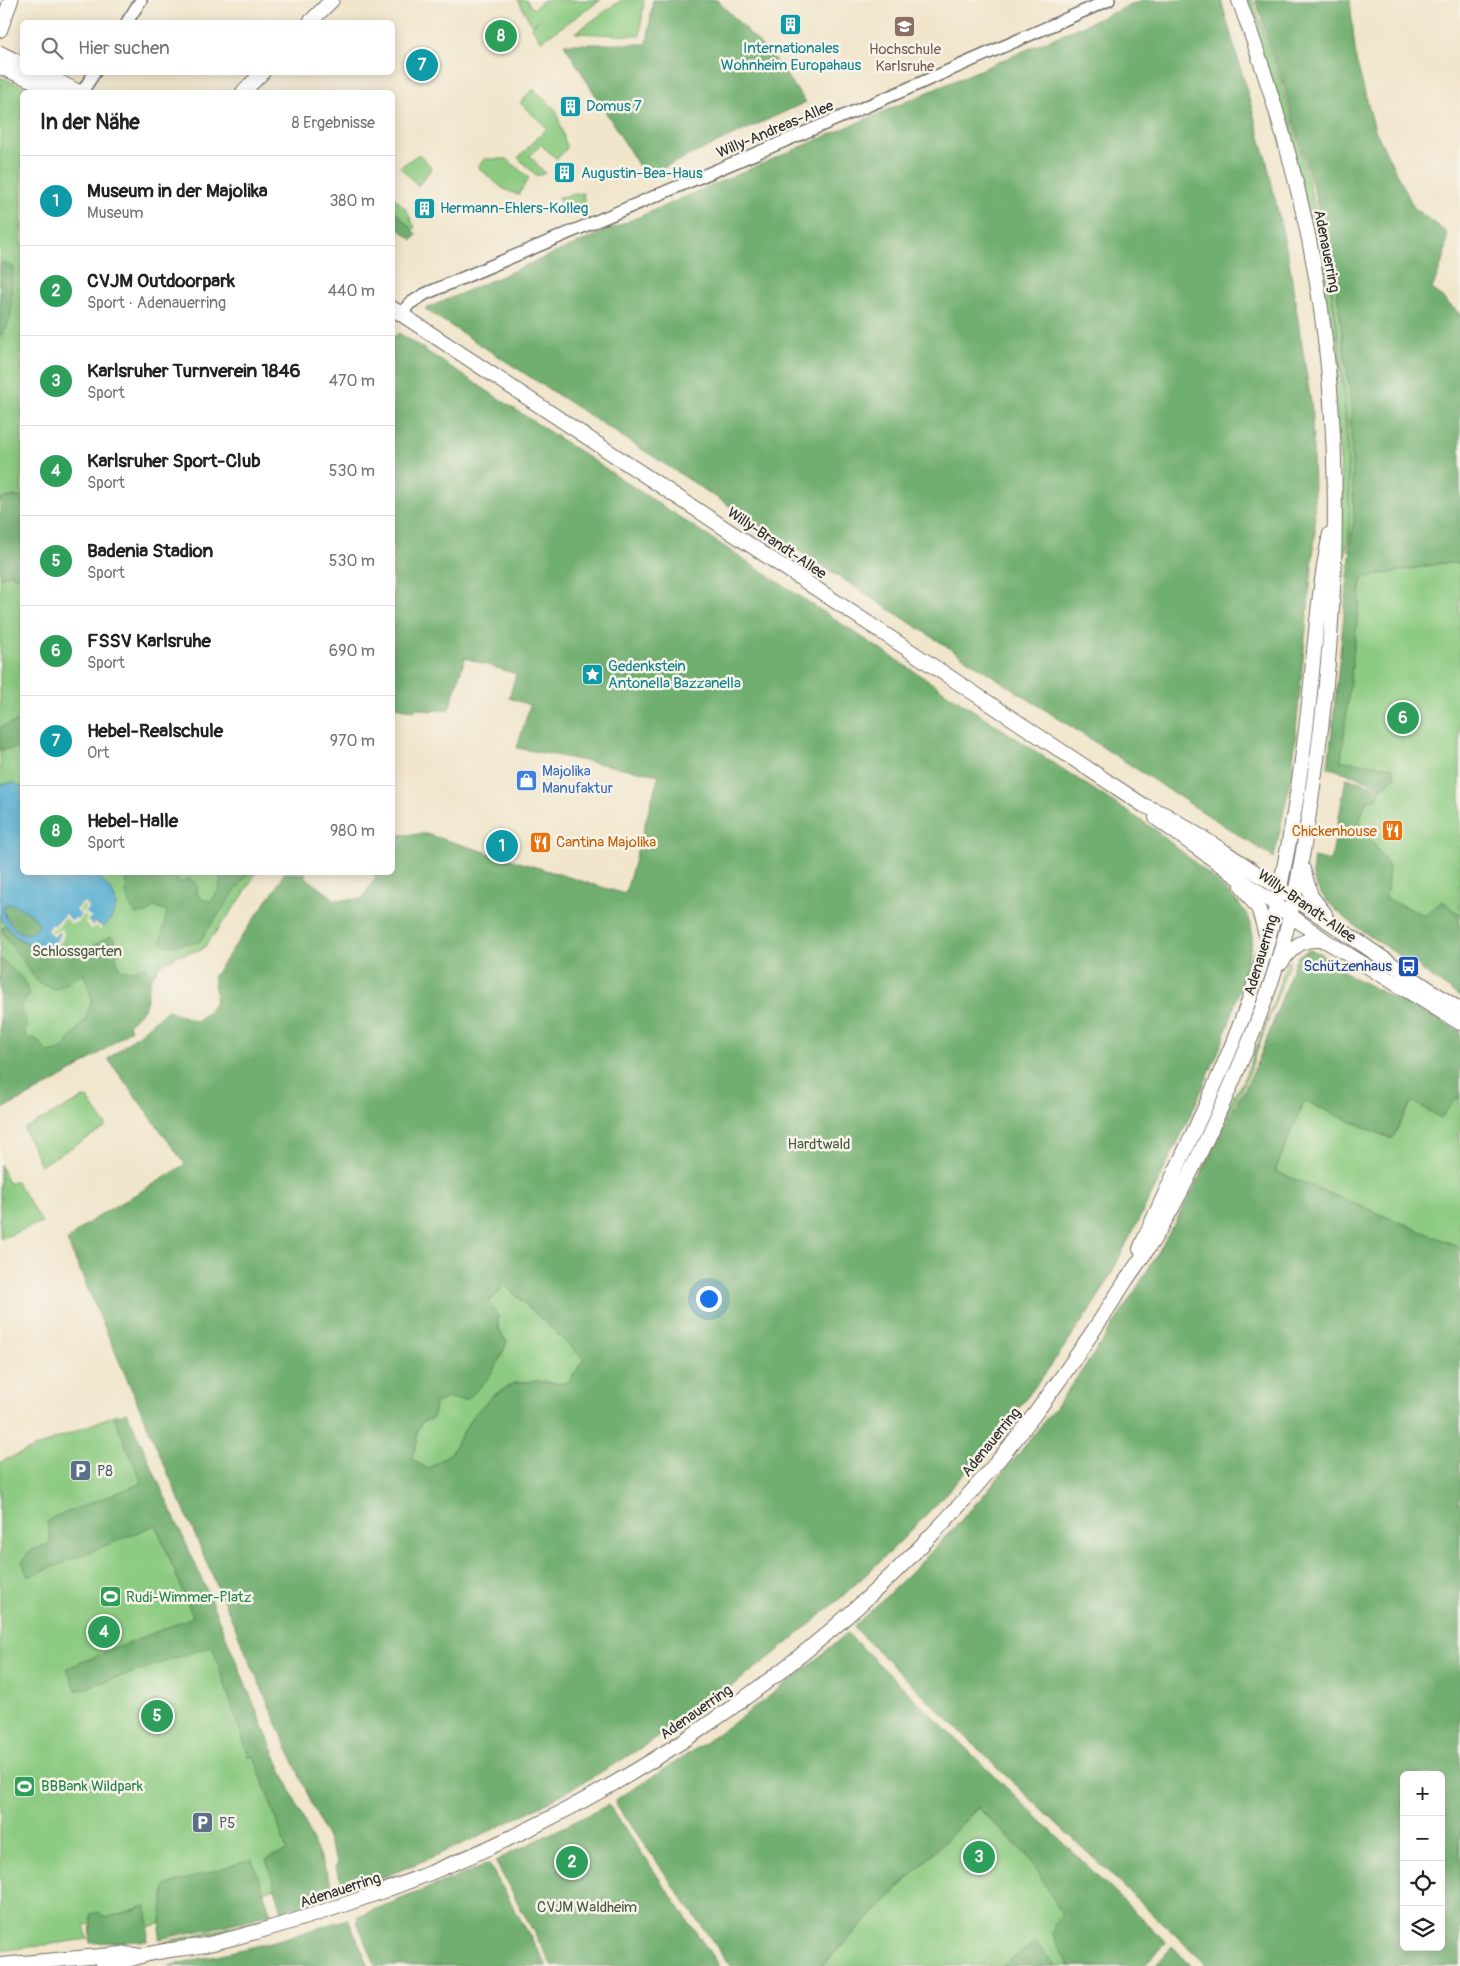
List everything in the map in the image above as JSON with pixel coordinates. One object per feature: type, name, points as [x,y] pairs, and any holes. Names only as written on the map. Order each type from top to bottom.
[{"type":"main road","points":[[0,30],[11,0]]},
{"type":"main road","points":[[312,20],[332,0]]},
{"type":"main road","name":"Adenauerring","points":[[103,1966],[125,1963],[142,1956],[198,1946],[280,1926],[391,1890],[438,1872],[501,1844],[575,1806],[703,1728],[820,1639],[872,1593],[983,1479],[1037,1411],[1084,1346],[1157,1234],[1200,1153],[1237,1072],[1274,972],[1290,916],[1302,858],[1326,679],[1336,558],[1330,394],[1316,275],[1282,132],[1239,0]]},
{"type":"main road","points":[[0,53],[20,63]]},
{"type":"main road","points":[[0,67],[55,90]]},
{"type":"main road","points":[[46,75],[77,90]]},
{"type":"main road","points":[[245,90],[259,75]]},
{"type":"main road","name":"Willy-Brandt-Allee","points":[[397,311],[1143,805],[1162,823],[1326,941],[1460,1023]]},
{"type":"main road","name":"Adenauerring","points":[[1125,1282],[1215,1088],[1249,1002],[1267,942],[1280,889],[1301,765],[1319,597],[1334,517]]},
{"type":"main road","name":"Willy-Brandt-Allee","points":[[1143,805],[1166,815],[1294,898],[1460,1010]]},
{"type":"main road","points":[[1302,858],[1304,875],[1310,894],[1333,925]]},
{"type":"main road","points":[[1232,874],[1259,910],[1267,942]]},
{"type":"main road","points":[[1274,972],[1295,945],[1308,940],[1326,941]]},
{"type":"main road","name":"Adenauerring","points":[[0,1965],[123,1954],[142,1956]]},
{"type":"street","points":[[128,20],[141,0]]},
{"type":"street","name":"Willy-Andreas-Allee","points":[[397,311],[426,294],[900,92],[1110,0]]},
{"type":"street","points":[[82,90],[93,75]]},
{"type":"green space","points":[[518,0],[526,0],[533,9],[544,0],[601,0],[541,41],[531,26],[539,20],[532,25]]},
{"type":"green space","points":[[621,0],[644,0],[640,36],[575,33]]},
{"type":"green space","points":[[653,0],[717,0],[771,55],[806,102],[645,176],[564,44],[647,44]]},
{"type":"green space","points":[[1142,0],[1221,0],[1266,158],[1289,261],[1312,410],[1315,536],[1292,772],[1274,858],[425,309]]},
{"type":"green space","points":[[1246,0],[1252,0],[1290,112],[1306,169],[1330,284],[1344,402],[1349,509],[1349,533],[1345,555],[1340,553],[1341,476],[1333,359]]},
{"type":"green space","points":[[1255,0],[1350,0],[1356,60],[1375,130],[1414,208],[1447,233],[1444,258],[1432,289],[1460,314],[1460,563],[1442,563],[1362,578],[1341,761],[1392,767],[1396,777],[1382,787],[1328,768],[1354,519],[1350,394],[1332,254],[1285,89]]},
{"type":"green space","name":"Schlossgarten","points":[[0,77],[31,90],[20,90],[20,875],[255,875],[240,900],[202,950],[179,955],[159,965],[147,985],[147,998],[144,1009],[128,1025],[131,1029],[100,1053],[68,1074],[0,1110]]},
{"type":"green space","points":[[533,89],[556,110],[567,148],[557,159],[541,145],[530,156],[545,173],[537,176],[518,158],[547,128],[520,103]]},
{"type":"green space","points":[[419,154],[432,168],[418,186],[400,167]]},
{"type":"green space","points":[[484,159],[507,159],[529,178],[518,195],[502,188],[478,167]]},
{"type":"green space","points":[[583,193],[585,206],[561,210],[559,197]]},
{"type":"green space","points":[[395,198],[406,209],[415,228],[411,230],[395,210]]},
{"type":"green space","points":[[1316,200],[1332,254],[1350,394],[1354,519],[1349,551],[1348,462],[1343,375],[1332,288]]},
{"type":"green space","points":[[395,211],[417,235],[412,240],[395,226]]},
{"type":"green space","points":[[3,262],[14,268],[11,313],[6,329],[0,337],[0,267]]},
{"type":"green space","name":"Hardtwald","points":[[399,333],[1154,829],[1208,874],[1236,901],[1246,913],[1251,924],[1252,937],[1228,1028],[1218,1053],[1172,1154],[1105,1286],[1023,1402],[945,1495],[860,1580],[769,1658],[672,1728],[569,1791],[460,1845],[346,1891],[335,1866],[338,1864],[67,1241],[79,1230],[108,1210],[185,1164],[108,1059],[168,1010],[196,1021],[212,1007],[215,998],[213,977],[276,888],[283,875],[305,875],[336,900],[362,899],[376,877],[374,875],[395,875],[395,835],[426,834],[625,894],[659,775],[517,748],[530,705],[509,698],[516,674],[465,658],[449,709],[431,711],[415,708],[414,711],[395,706],[395,336]],"holes":[[[505,1285],[584,1359],[569,1382],[560,1384],[538,1381],[514,1383],[491,1397],[472,1417],[451,1453],[428,1469],[411,1459],[417,1443],[417,1431],[422,1422],[433,1418],[435,1403],[449,1398],[466,1400],[491,1374],[507,1342],[498,1329],[498,1316],[488,1303]]]},
{"type":"green space","points":[[14,496],[20,498],[20,577],[9,574],[3,577],[0,576],[0,499]]},
{"type":"green space","points":[[1443,563],[1460,563],[1460,915],[1443,901],[1424,915],[1386,899],[1389,867],[1359,822],[1366,801],[1377,798],[1381,788],[1396,776],[1340,761],[1362,578]]},
{"type":"green space","points":[[20,721],[20,748],[0,750],[0,727]]},
{"type":"green space","points":[[1346,778],[1381,788],[1377,798],[1366,801],[1359,822],[1366,828],[1365,831],[1389,867],[1386,899],[1424,915],[1443,901],[1460,915],[1460,997],[1420,969],[1420,966],[1412,964],[1370,937],[1327,901],[1318,888],[1313,876],[1314,857],[1331,861]]},
{"type":"green space","points":[[127,875],[176,875],[177,880],[181,883],[189,878],[198,885],[197,893],[202,899],[210,901],[218,892],[221,875],[247,875],[199,942],[167,946],[161,941],[167,911],[154,906],[148,913],[135,914],[126,895]]},
{"type":"green space","points":[[8,904],[22,908],[31,914],[39,925],[35,931],[26,934],[10,924],[4,911],[4,907]]},
{"type":"green space","points":[[4,925],[14,935],[37,950],[51,953],[62,947],[74,958],[81,950],[83,952],[111,936],[120,946],[116,957],[120,969],[133,971],[144,967],[153,974],[145,1006],[128,1025],[131,1029],[100,1053],[68,1074],[0,1110],[0,958],[25,981],[29,997],[20,1006],[26,1020],[25,1037],[36,1039],[48,1053],[61,1050],[85,1020],[92,999],[84,974],[56,989],[38,983],[5,936],[2,930]]},
{"type":"green space","points":[[1309,950],[1320,953],[1352,977],[1460,1031],[1460,1099],[1456,1099],[1441,1118],[1412,1101],[1392,1139],[1304,1101],[1275,1171],[1460,1247],[1460,1966],[1208,1966],[1002,1772],[853,1627],[912,1572],[967,1514],[1018,1454],[1066,1392],[1111,1328],[1153,1261],[1192,1191],[1248,1082],[1269,1034],[1294,963],[1299,955]]},
{"type":"green space","points":[[1287,961],[1290,961],[1248,1076],[1211,1148],[1210,1145],[1228,1105],[1243,1081],[1268,1019]]},
{"type":"green space","points":[[83,1098],[88,1099],[106,1125],[105,1128],[41,1165],[24,1129]]},
{"type":"green space","points":[[1460,1099],[1460,1247],[1275,1171],[1304,1101],[1392,1139],[1412,1101]]},
{"type":"green space","points":[[0,1164],[8,1183],[16,1181],[42,1222],[0,1239]]},
{"type":"green space","points":[[505,1285],[584,1359],[569,1382],[560,1384],[538,1381],[514,1383],[491,1397],[472,1417],[451,1453],[428,1470],[411,1459],[417,1443],[417,1431],[422,1422],[433,1418],[435,1403],[449,1398],[466,1400],[507,1342],[498,1329],[498,1316],[488,1304]]},
{"type":"green space","points":[[127,1412],[201,1577],[273,1750],[336,1894],[282,1911],[266,1859],[287,1851],[254,1756],[249,1757],[212,1646],[77,1691],[67,1668],[193,1617],[156,1525],[28,1577],[22,1561],[30,1551],[51,1543],[47,1522],[52,1518],[142,1483],[114,1417]]},
{"type":"green space","points":[[117,1414],[159,1510],[309,1878],[149,1927],[145,1906],[84,1926],[88,1939],[0,1951],[0,1462]]},
{"type":"green space","points":[[847,1633],[1167,1943],[1144,1966],[1069,1966],[1052,1935],[1055,1923],[1062,1915],[1031,1859],[978,1807],[821,1966],[730,1966],[615,1800],[735,1722],[792,1679]]},
{"type":"green space","name":"CVJM Waldheim","points":[[608,1805],[719,1966],[552,1966],[495,1861]]},
{"type":"green space","points":[[978,1808],[1138,1966],[822,1966]]},
{"type":"green space","points":[[252,1859],[271,1914],[159,1939],[165,1886]]},
{"type":"green space","points":[[489,1864],[547,1966],[376,1966],[357,1922],[358,1916]]},
{"type":"green space","points":[[146,1906],[149,1927],[147,1941],[90,1943],[91,1914],[99,1912],[105,1918]]},
{"type":"green space","points":[[270,1918],[265,1923],[163,1944],[160,1943]]},
{"type":"green space","points":[[348,1919],[369,1966],[168,1966],[261,1945]]},
{"type":"green space","points":[[1035,1943],[1056,1966],[1002,1966]]},
{"type":"green space","points":[[1172,1947],[1192,1966],[1155,1966]]},
{"type":"water","points":[[13,782],[20,786],[20,875],[97,875],[112,892],[116,905],[115,912],[104,927],[97,923],[93,926],[87,921],[90,917],[85,912],[89,907],[84,902],[76,910],[82,916],[72,922],[65,915],[54,926],[47,929],[54,937],[60,931],[62,933],[53,946],[37,949],[15,936],[0,918],[0,785]],"holes":[[[8,904],[17,906],[37,921],[39,925],[35,931],[26,934],[10,924],[5,916],[4,907]]]},
{"type":"pier","points":[[84,902],[89,907],[85,912],[91,917],[87,921],[93,926],[96,923],[102,928],[100,930],[97,926],[92,929],[85,923],[87,917],[82,912],[86,907],[84,905],[79,910],[84,915],[79,921],[72,924],[65,918],[56,928],[50,930],[54,933],[60,929],[64,932],[62,940],[55,947],[53,946],[61,933],[59,931],[54,937],[47,930],[52,924],[54,926],[65,914],[72,921],[76,918],[78,919],[81,915],[76,910]]},
{"type":"place","name":"Internationales Wohnheim Europahaus","points":[[791,25]]},
{"type":"place","name":"Hochschule Karlsruhe","points":[[905,26]]},
{"type":"place","name":"Hebel-Halle","points":[[501,36]]},
{"type":"place","name":"Hebel-Realschule","points":[[422,65]]},
{"type":"place","name":"Domus 7","points":[[570,106]]},
{"type":"place","name":"Augustin-Bea-Haus","points":[[565,173]]},
{"type":"place","name":"Hermann-Ehlers-Kolleg","points":[[424,208]]},
{"type":"place","name":"Gedenkstein Antonella Bazzanella","points":[[592,675]]},
{"type":"place","name":"FSSV Karlsruhe","points":[[1403,718]]},
{"type":"place","name":"Majolika Manufaktur","points":[[526,780]]},
{"type":"place","name":"Chickenhouse","points":[[1393,831]]},
{"type":"place","name":"Cantina Majolika","points":[[540,842]]},
{"type":"place","name":"Museum in der Majolika","points":[[502,846]]},
{"type":"place","name":"Schützenhaus","points":[[1408,966]]},
{"type":"place","name":"P8","points":[[81,1471]]},
{"type":"place","name":"Rudi-Wimmer-Platz","points":[[110,1597]]},
{"type":"place","name":"Karlsruher Sport-Club","points":[[104,1632]]},
{"type":"place","name":"Badenia Stadion","points":[[157,1716]]},
{"type":"place","name":"BBBank Wildpark","points":[[25,1786]]},
{"type":"place","name":"P5","points":[[203,1823]]},
{"type":"place","name":"Karlsruher Turnverein 1846","points":[[979,1857]]},
{"type":"place","name":"CVJM Outdoorpark","points":[[572,1862]]}]
